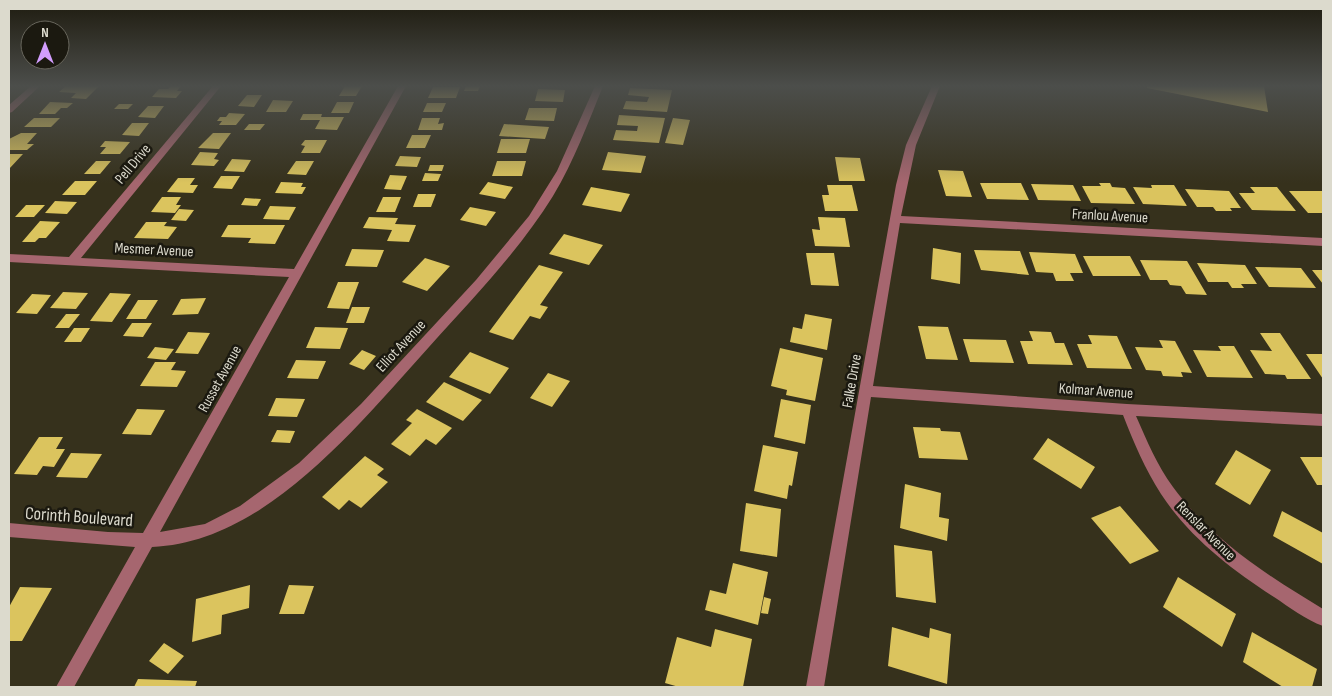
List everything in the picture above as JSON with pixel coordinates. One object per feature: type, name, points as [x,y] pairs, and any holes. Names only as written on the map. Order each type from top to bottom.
[{"type":"street","name":"Pell Drive","points":[[72,261],[190,118]]},
{"type":"street","name":"Russet Avenue","points":[[65,687],[384,118]]},
{"type":"street","name":"Elliot Avenue","points":[[147,541],[176,539],[208,530],[244,512],[280,488],[338,438],[484,280],[521,235],[562,171],[585,118]]},
{"type":"street","name":"Falke Drive","points":[[815,687],[901,185],[912,145],[923,118]]},
{"type":"street","name":"Franlou Avenue","points":[[896,219],[1323,242]]},
{"type":"street","name":"Mesmer Avenue","points":[[9,258],[299,273]]},
{"type":"street","name":"Kolmar Avenue","points":[[866,391],[1127,410],[1323,420]]},
{"type":"street","name":"Renslar Avenue","points":[[1127,410],[1152,466],[1189,518],[1245,569],[1323,618]]},
{"type":"street","name":"Corinth Boulevard","points":[[9,530],[147,541]]},
{"type":"building","points":[[33,118],[60,118],[51,127],[24,127]]},
{"type":"building","points":[[219,118],[241,118],[236,125],[219,125],[222,121],[217,121]]},
{"type":"building","points":[[343,118],[337,130],[315,129],[320,120],[300,120]]},
{"type":"building","points":[[422,118],[440,118],[438,124],[444,123],[442,130],[418,130]]},
{"type":"building","points":[[526,118],[555,118],[554,121],[525,120]]},
{"type":"building","points":[[618,118],[665,118],[659,143],[613,140],[616,130],[637,131],[638,126],[617,125]]},
{"type":"building","points":[[673,118],[690,120],[683,145],[665,143]]},
{"type":"building","points":[[132,123],[149,123],[139,136],[122,135]]},
{"type":"building","points":[[249,124],[265,124],[260,130],[244,130]]},
{"type":"building","points":[[504,124],[549,127],[545,139],[499,136]]},
{"type":"building","points":[[21,133],[37,133],[27,144],[34,144],[27,150],[9,150],[9,139]]},
{"type":"building","points":[[213,133],[231,133],[219,149],[198,148]]},
{"type":"building","points":[[412,135],[431,135],[425,148],[406,148]]},
{"type":"building","points":[[501,139],[530,139],[526,153],[497,153]]},
{"type":"building","points":[[305,140],[327,140],[320,153],[301,153],[305,146],[301,145]]},
{"type":"building","points":[[105,141],[130,142],[120,154],[100,154],[106,147],[100,147]]},
{"type":"building","points":[[200,152],[218,153],[214,159],[219,160],[214,166],[191,165]]},
{"type":"building","points":[[608,152],[646,156],[641,173],[602,170]]},
{"type":"building","points":[[9,154],[23,154],[9,169]]},
{"type":"building","points":[[400,156],[421,157],[417,167],[395,166]]},
{"type":"building","points":[[835,157],[860,158],[865,181],[839,181]]},
{"type":"building","points":[[232,159],[251,160],[244,172],[224,171]]},
{"type":"building","points":[[96,161],[111,161],[100,174],[84,174]]},
{"type":"building","points":[[296,161],[314,161],[306,175],[287,174]]},
{"type":"building","points":[[497,161],[526,161],[522,176],[492,176]]},
{"type":"building","points":[[430,165],[444,165],[442,171],[428,171]]},
{"type":"building","points":[[938,170],[963,171],[972,197],[946,196]]},
{"type":"building","points":[[425,173],[441,174],[438,181],[422,181]]},
{"type":"building","points":[[390,175],[407,176],[401,190],[384,189]]},
{"type":"building","points":[[221,176],[240,176],[232,189],[213,188]]},
{"type":"building","points":[[178,178],[195,178],[190,185],[198,185],[193,193],[167,192]]},
{"type":"building","points":[[75,181],[97,181],[85,195],[62,195]]},
{"type":"building","points":[[281,182],[303,183],[301,187],[306,187],[302,194],[275,193]]},
{"type":"building","points":[[488,182],[513,187],[505,199],[479,194]]},
{"type":"building","points":[[980,183],[1021,183],[1029,200],[987,199]]},
{"type":"building","points":[[1099,183],[1110,183],[1112,187],[1125,188],[1135,204],[1091,203],[1082,186],[1101,186]]},
{"type":"building","points":[[1031,184],[1073,185],[1081,201],[1038,200]]},
{"type":"building","points":[[827,185],[852,185],[858,211],[825,211],[822,195],[829,195]]},
{"type":"building","points":[[1151,185],[1174,185],[1187,206],[1143,204],[1133,187],[1152,188]]},
{"type":"building","points":[[591,187],[630,194],[621,212],[582,205]]},
{"type":"building","points":[[1250,187],[1277,187],[1296,211],[1252,210],[1239,193],[1255,193]]},
{"type":"building","points":[[1185,189],[1229,191],[1241,208],[1230,208],[1232,211],[1216,211],[1213,207],[1197,207]]},
{"type":"building","points":[[1289,191],[1323,191],[1323,213],[1308,213]]},
{"type":"building","points":[[418,194],[436,194],[431,207],[413,207]]},
{"type":"building","points":[[162,197],[181,197],[176,205],[181,205],[175,213],[151,212]]},
{"type":"building","points":[[383,197],[401,197],[395,212],[376,212]]},
{"type":"building","points":[[245,198],[261,199],[257,206],[241,205]]},
{"type":"building","points":[[55,201],[77,202],[67,214],[45,213]]},
{"type":"building","points":[[26,205],[45,205],[34,217],[15,217]]},
{"type":"building","points":[[270,206],[296,207],[289,220],[263,219]]},
{"type":"building","points":[[470,207],[496,212],[486,226],[460,220]]},
{"type":"building","points":[[179,209],[194,210],[186,221],[171,220]]},
{"type":"building","points":[[369,217],[398,218],[395,224],[416,225],[409,242],[387,241],[392,230],[363,228]]},
{"type":"building","points":[[818,217],[845,218],[850,247],[815,246],[812,229],[820,230]]},
{"type":"building","points":[[40,221],[60,222],[46,238],[39,238],[35,242],[22,242]]},
{"type":"building","points":[[146,222],[167,222],[164,226],[177,227],[168,239],[134,238]]},
{"type":"building","points":[[228,225],[285,225],[275,244],[248,243],[251,238],[221,237]]},
{"type":"building","points":[[564,234],[603,245],[589,265],[549,254]]},
{"type":"building","points":[[933,248],[961,253],[960,284],[931,279]]},
{"type":"building","points":[[352,249],[384,250],[377,267],[345,266]]},
{"type":"building","points":[[974,250],[1020,251],[1029,275],[981,270]]},
{"type":"building","points":[[1029,252],[1075,254],[1083,273],[1070,273],[1074,281],[1056,281],[1053,273],[1036,272]]},
{"type":"building","points":[[806,253],[834,253],[839,286],[811,285]]},
{"type":"building","points":[[1083,256],[1130,256],[1141,276],[1093,276]]},
{"type":"building","points":[[425,258],[450,266],[427,291],[402,282]]},
{"type":"building","points":[[1140,260],[1187,261],[1207,295],[1186,294],[1181,286],[1170,285],[1167,280],[1150,280]]},
{"type":"building","points":[[1197,263],[1245,265],[1257,284],[1241,284],[1244,288],[1232,288],[1228,282],[1208,282]]},
{"type":"building","points":[[539,265],[563,272],[540,305],[548,307],[540,319],[530,316],[513,340],[489,332]]},
{"type":"building","points":[[1255,267],[1301,268],[1316,288],[1269,287]]},
{"type":"building","points":[[1312,270],[1323,270],[1323,284]]},
{"type":"building","points":[[338,282],[359,282],[349,309],[327,308]]},
{"type":"building","points":[[63,292],[88,293],[76,309],[50,308]]},
{"type":"building","points":[[110,293],[131,294],[112,322],[90,321]]},
{"type":"building","points":[[32,294],[51,295],[37,314],[16,313]]},
{"type":"building","points":[[206,298],[198,314],[172,315],[181,299]]},
{"type":"building","points":[[138,300],[158,300],[146,319],[126,319]]},
{"type":"building","points":[[352,307],[370,307],[364,323],[346,323]]},
{"type":"building","points":[[66,314],[80,314],[69,328],[55,328]]},
{"type":"building","points":[[805,314],[832,319],[827,350],[790,342],[793,327],[802,329]]},
{"type":"building","points":[[132,323],[152,323],[143,337],[123,336]]},
{"type":"building","points":[[918,326],[948,327],[958,360],[926,359]]},
{"type":"building","points":[[315,327],[348,328],[340,349],[306,348]]},
{"type":"building","points":[[74,328],[90,328],[81,342],[64,342]]},
{"type":"building","points":[[1029,331],[1051,332],[1055,343],[1064,343],[1073,365],[1028,364],[1020,341],[1033,341]]},
{"type":"building","points":[[188,332],[210,333],[198,354],[175,353]]},
{"type":"building","points":[[1260,333],[1280,333],[1311,379],[1287,379],[1285,375],[1265,374],[1250,350],[1272,351]]},
{"type":"building","points":[[1088,335],[1117,336],[1132,369],[1087,368],[1077,344],[1092,344]]},
{"type":"building","points":[[963,339],[1006,340],[1014,363],[970,362]]},
{"type":"building","points":[[1159,340],[1175,341],[1192,373],[1181,372],[1183,377],[1163,376],[1161,371],[1146,370],[1135,347],[1163,348]]},
{"type":"building","points":[[1218,346],[1234,346],[1253,378],[1207,377],[1193,350],[1221,351]]},
{"type":"building","points":[[155,347],[174,349],[166,360],[147,358]]},
{"type":"building","points":[[780,348],[823,358],[815,401],[786,395],[787,390],[771,386]]},
{"type":"building","points":[[362,350],[376,356],[364,370],[349,364]]},
{"type":"building","points":[[470,352],[509,368],[490,394],[449,377]]},
{"type":"building","points":[[1306,354],[1323,354],[1323,379]]},
{"type":"building","points":[[296,360],[326,361],[318,379],[287,378]]},
{"type":"building","points":[[155,362],[176,362],[171,370],[186,371],[177,387],[140,386]]},
{"type":"building","points":[[548,373],[570,381],[552,407],[530,398]]},
{"type":"building","points":[[444,382],[482,400],[463,421],[426,402]]},
{"type":"building","points":[[276,398],[305,399],[297,417],[268,416]]},
{"type":"building","points":[[781,399],[811,405],[805,444],[774,437]]},
{"type":"building","points":[[137,409],[165,410],[151,435],[122,434]]},
{"type":"building","points":[[417,409],[452,428],[436,445],[426,439],[410,456],[391,444],[412,423],[406,420]]},
{"type":"building","points":[[913,427],[940,428],[941,431],[960,432],[968,460],[919,458]]},
{"type":"building","points":[[277,430],[295,431],[290,443],[271,442]]},
{"type":"building","points":[[39,437],[63,437],[56,449],[65,449],[54,467],[43,466],[37,475],[14,474]]},
{"type":"building","points":[[1048,438],[1095,467],[1081,489],[1033,459]]},
{"type":"building","points":[[763,445],[798,452],[792,486],[789,485],[787,499],[754,491]]},
{"type":"building","points":[[1236,450],[1271,470],[1250,505],[1215,484]]},
{"type":"building","points":[[71,453],[102,454],[87,478],[56,477]]},
{"type":"building","points":[[365,456],[384,469],[377,475],[388,482],[361,508],[349,500],[339,510],[322,497]]},
{"type":"building","points":[[1300,457],[1323,457],[1323,485],[1317,485]]},
{"type":"building","points":[[905,484],[941,493],[939,517],[949,519],[947,541],[900,528]]},
{"type":"building","points":[[746,503],[781,509],[777,557],[740,551]]},
{"type":"building","points":[[1120,506],[1159,551],[1130,564],[1091,518]]},
{"type":"building","points":[[1282,511],[1323,533],[1323,564],[1273,536]]},
{"type":"building","points":[[894,545],[932,551],[936,603],[896,597]]},
{"type":"building","points":[[733,563],[768,572],[758,625],[705,610],[710,590],[726,594]]},
{"type":"building","points":[[1178,577],[1236,614],[1222,647],[1163,607]]},
{"type":"building","points":[[250,585],[249,608],[222,615],[221,634],[192,642],[196,599]]},
{"type":"building","points":[[289,585],[314,586],[304,614],[279,614]]},
{"type":"building","points":[[20,587],[52,588],[22,641],[9,641],[9,607]]},
{"type":"building","points":[[764,597],[771,599],[768,614],[761,613]]},
{"type":"building","points":[[892,627],[929,638],[930,628],[951,634],[947,684],[888,666]]},
{"type":"building","points":[[715,629],[752,639],[743,687],[679,687],[665,683],[677,637],[711,647]]},
{"type":"building","points":[[1252,632],[1317,669],[1312,687],[1283,687],[1243,662]]},
{"type":"building","points":[[164,643],[184,656],[168,674],[149,661]]},
{"type":"building","points":[[138,679],[197,681],[195,687],[134,687]]}]
